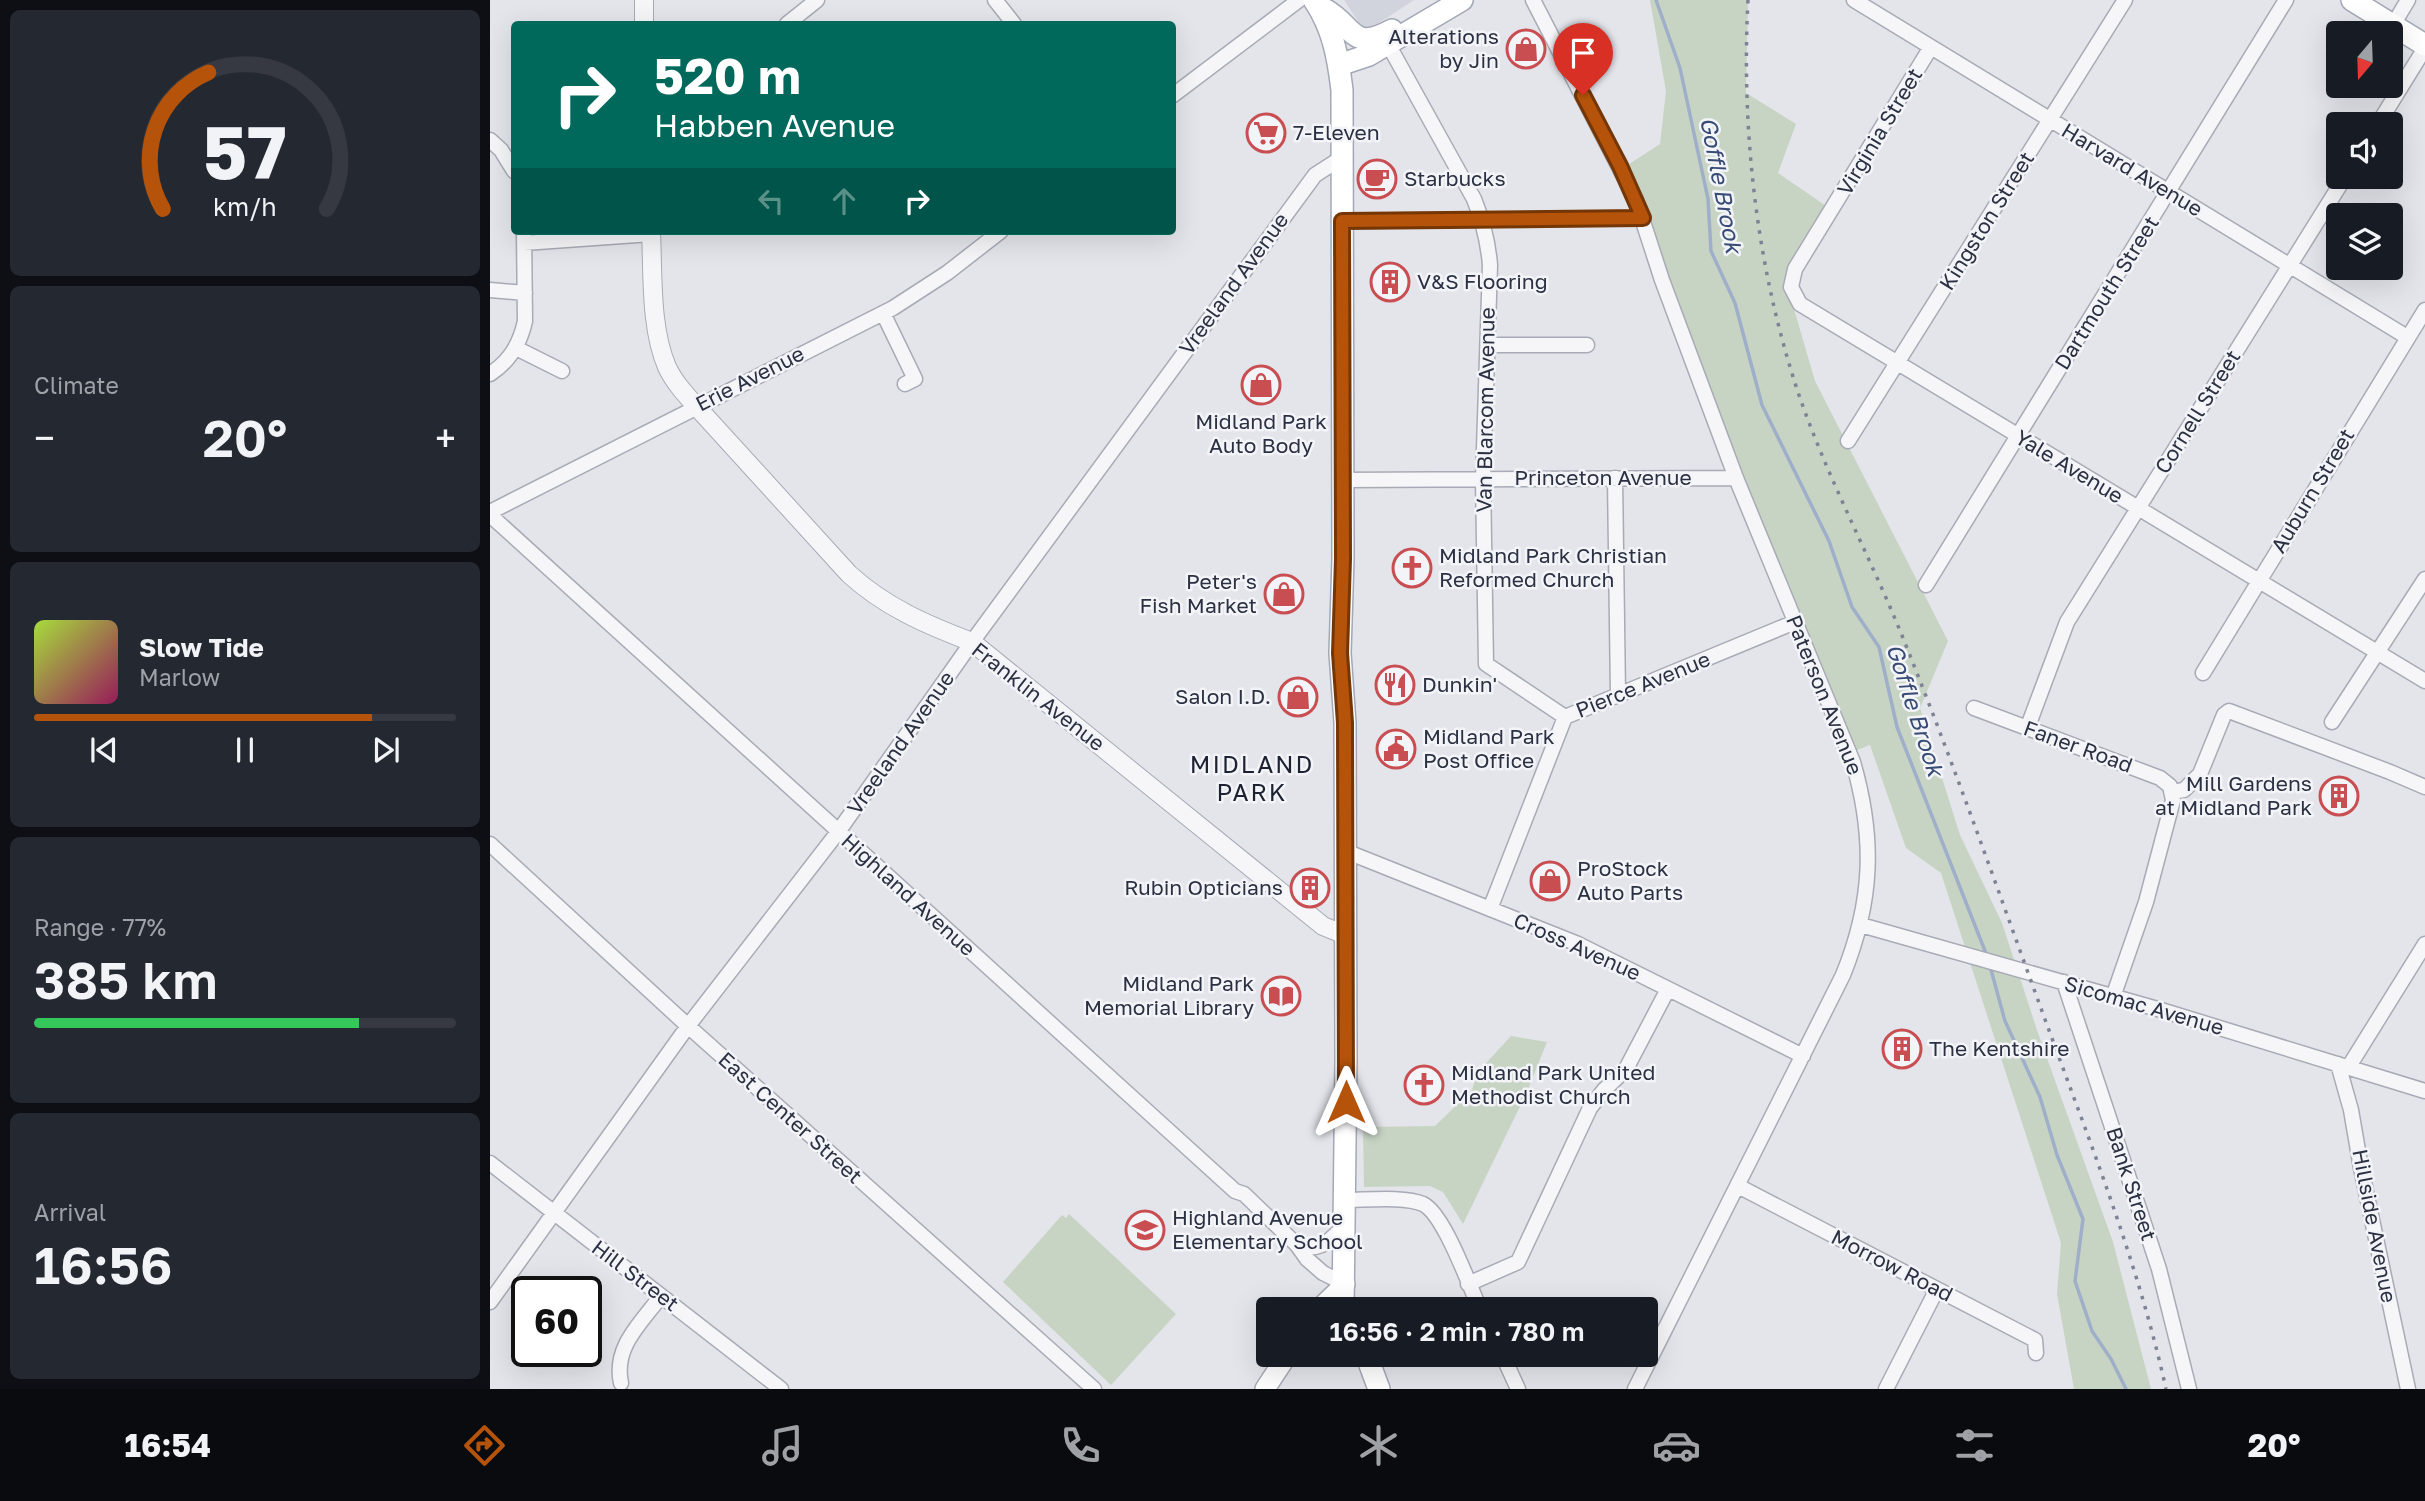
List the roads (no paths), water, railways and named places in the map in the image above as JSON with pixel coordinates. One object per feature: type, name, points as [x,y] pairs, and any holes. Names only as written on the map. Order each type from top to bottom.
[{"type":"main road","points":[[1339,65],[1378,50],[1462,0]]},
{"type":"main road","points":[[2352,0],[2386,21]]},
{"type":"main road","points":[[1310,1],[1336,16],[1353,35],[1363,38],[1380,36],[1402,24],[1417,28]]},
{"type":"main road","points":[[1310,1],[1335,42],[1339,65],[1343,147],[1343,559],[1340,653],[1345,723],[1344,1297]]},
{"type":"main road","points":[[2403,32],[2425,46]]},
{"type":"main road","points":[[1343,147],[1356,83],[1378,50]]},
{"type":"main road","points":[[1331,1297],[1345,1284]]},
{"type":"main road","points":[[1345,1284],[1352,1297]]},
{"type":"main road","points":[[1265,1389],[1279,1367]]},
{"type":"main road","points":[[1370,1367],[1379,1389]]},
{"type":"street","points":[[644,0],[644,21]]},
{"type":"street","points":[[791,21],[817,0]]},
{"type":"street","points":[[995,0],[1012,21]]},
{"type":"street","name":"Paterson Avenue","points":[[1533,0],[1620,166],[1643,218],[1662,280],[1736,478],[1853,762],[1868,832],[1869,869],[1861,925],[1843,975],[1635,1389]]},
{"type":"street","name":"Kingston Street","points":[[1848,441],[2125,0]]},
{"type":"street","name":"Dartmouth Street","points":[[1926,585],[2287,0]]},
{"type":"street","points":[[2395,21],[2408,0]]},
{"type":"street","points":[[1176,93],[1310,1]]},
{"type":"street","name":"Harvard Avenue","points":[[1857,1],[2407,337]]},
{"type":"street","points":[[2385,112],[2425,46]]},
{"type":"street","name":"Virginia Street","points":[[1828,217],[1931,47]]},
{"type":"street","name":"Van Blarcom Avenue","points":[[1378,50],[1474,200],[1482,220],[1490,265],[1483,479],[1486,664],[1565,717]]},
{"type":"street","points":[[490,140],[501,150],[511,166]]},
{"type":"street","name":"Vreeland Avenue","points":[[490,1302],[688,1026],[838,832],[972,642],[1315,175],[1343,147]]},
{"type":"street","name":"Cornell Street","points":[[2027,729],[2067,622],[2337,189]]},
{"type":"street","name":"Yale Avenue","points":[[1828,217],[1795,269],[1791,287],[1794,296],[1805,308],[2425,681]]},
{"type":"street","points":[[1342,221],[1643,218]]},
{"type":"street","points":[[490,374],[509,359],[516,348],[525,321],[524,237],[575,235]]},
{"type":"street","name":"Franklin Avenue","points":[[651,235],[657,333],[661,351],[679,386],[849,574],[867,591],[908,616],[972,642],[1323,926],[1345,935]]},
{"type":"street","name":"Erie Avenue","points":[[490,514],[696,406],[883,313],[947,273],[996,235]]},
{"type":"street","points":[[490,290],[525,293]]},
{"type":"street","name":"Auburn Street","points":[[2203,673],[2425,310]]},
{"type":"street","points":[[883,313],[915,379],[905,384]]},
{"type":"street","points":[[1488,345],[1587,345]]},
{"type":"street","points":[[516,348],[562,371]]},
{"type":"street","points":[[1615,478],[1618,695]]},
{"type":"street","name":"Princeton Avenue","points":[[1343,480],[1736,478]]},
{"type":"street","name":"Highland Avenue","points":[[490,514],[1235,1191],[1244,1194],[1322,1273],[1345,1284]]},
{"type":"street","points":[[2332,722],[2425,579]]},
{"type":"street","name":"Pierce Avenue","points":[[1490,909],[1565,717],[1795,622]]},
{"type":"street","name":"Faner Road","points":[[1974,708],[2160,778],[2170,786],[2172,792]]},
{"type":"street","points":[[2113,997],[2161,852],[2173,800],[2172,792],[2184,790],[2200,774],[2224,715],[2229,711],[2425,787]]},
{"type":"street","name":"East Center Street","points":[[490,844],[688,1026],[1094,1389]]},
{"type":"street","name":"Cross Avenue","points":[[1345,850],[1578,944],[1803,1056]]},
{"type":"street","name":"Sicomac Avenue","points":[[1861,925],[2064,982],[2425,1091]]},
{"type":"street","points":[[2343,1066],[2425,944]]},
{"type":"street","name":"Bank Street","points":[[2064,982],[2159,1269],[2189,1389]]},
{"type":"street","points":[[1468,1284],[1518,1262],[1590,1108],[1626,1069],[1668,989]]},
{"type":"street","name":"Hillside Avenue","points":[[2343,1066],[2361,1168],[2408,1389]]},
{"type":"street","name":"Hill Street","points":[[490,1163],[781,1389]]},
{"type":"street","name":"Morrow Road","points":[[1738,1186],[2035,1340],[2036,1353]]},
{"type":"street","points":[[1346,1200],[1413,1201],[1432,1209],[1443,1226],[1474,1297]]},
{"type":"street","points":[[1297,1245],[1312,1249],[1322,1245],[1346,1224]]},
{"type":"street","points":[[1886,1389],[1937,1289]]},
{"type":"street","points":[[621,1382],[618,1368],[620,1356],[627,1341],[661,1296]]},
{"type":"street","points":[[1508,1367],[1518,1389]]},
{"type":"waterway","name":"Goffle Brook","points":[[1656,0],[1680,68],[1708,199],[1711,251],[1735,303],[1762,405],[1829,541],[1852,607],[1879,647],[1897,727],[1987,956]]},
{"type":"waterway","name":"Goffle Brook","points":[[1990,966],[2005,1021],[2040,1097],[2057,1155],[2083,1219],[2075,1281],[2092,1331],[2111,1359],[2126,1389]]},
{"type":"railway","points":[[1748,0],[1747,101],[1755,202],[1785,350],[1812,430],[1894,617],[1980,840],[2114,1209],[2143,1298],[2166,1389]]},
{"type":"place","name":"Alterations by Jin","points":[[1526,49]]},
{"type":"place","name":"7-Eleven","points":[[1266,133]]},
{"type":"place","name":"Starbucks","points":[[1377,179]]},
{"type":"place","name":"V&S Flooring","points":[[1390,282]]},
{"type":"place","name":"Midland Park Auto Body","points":[[1261,385]]},
{"type":"place","name":"Midland Park Christian Reformed Church","points":[[1412,568]]},
{"type":"place","name":"Peter's Fish Market","points":[[1284,594]]},
{"type":"place","name":"Dunkin'","points":[[1395,685]]},
{"type":"place","name":"Salon I.D.","points":[[1298,697]]},
{"type":"place","name":"Midland Park Post Office","points":[[1396,749]]},
{"type":"place","name":"Mill Gardens at Midland Park","points":[[2339,796]]},
{"type":"place","name":"ProStock Auto Parts","points":[[1550,881]]},
{"type":"place","name":"Rubin Opticians","points":[[1310,888]]},
{"type":"place","name":"Midland Park Memorial Library","points":[[1281,996]]},
{"type":"place","name":"The Kentshire","points":[[1902,1049]]},
{"type":"place","name":"Midland Park United Methodist Church","points":[[1424,1085]]},
{"type":"place","name":"Highland Avenue Elementary School","points":[[1145,1230]]},
{"type":"district","name":"MIDLAND PARK","points":[[1252,779]]}]
